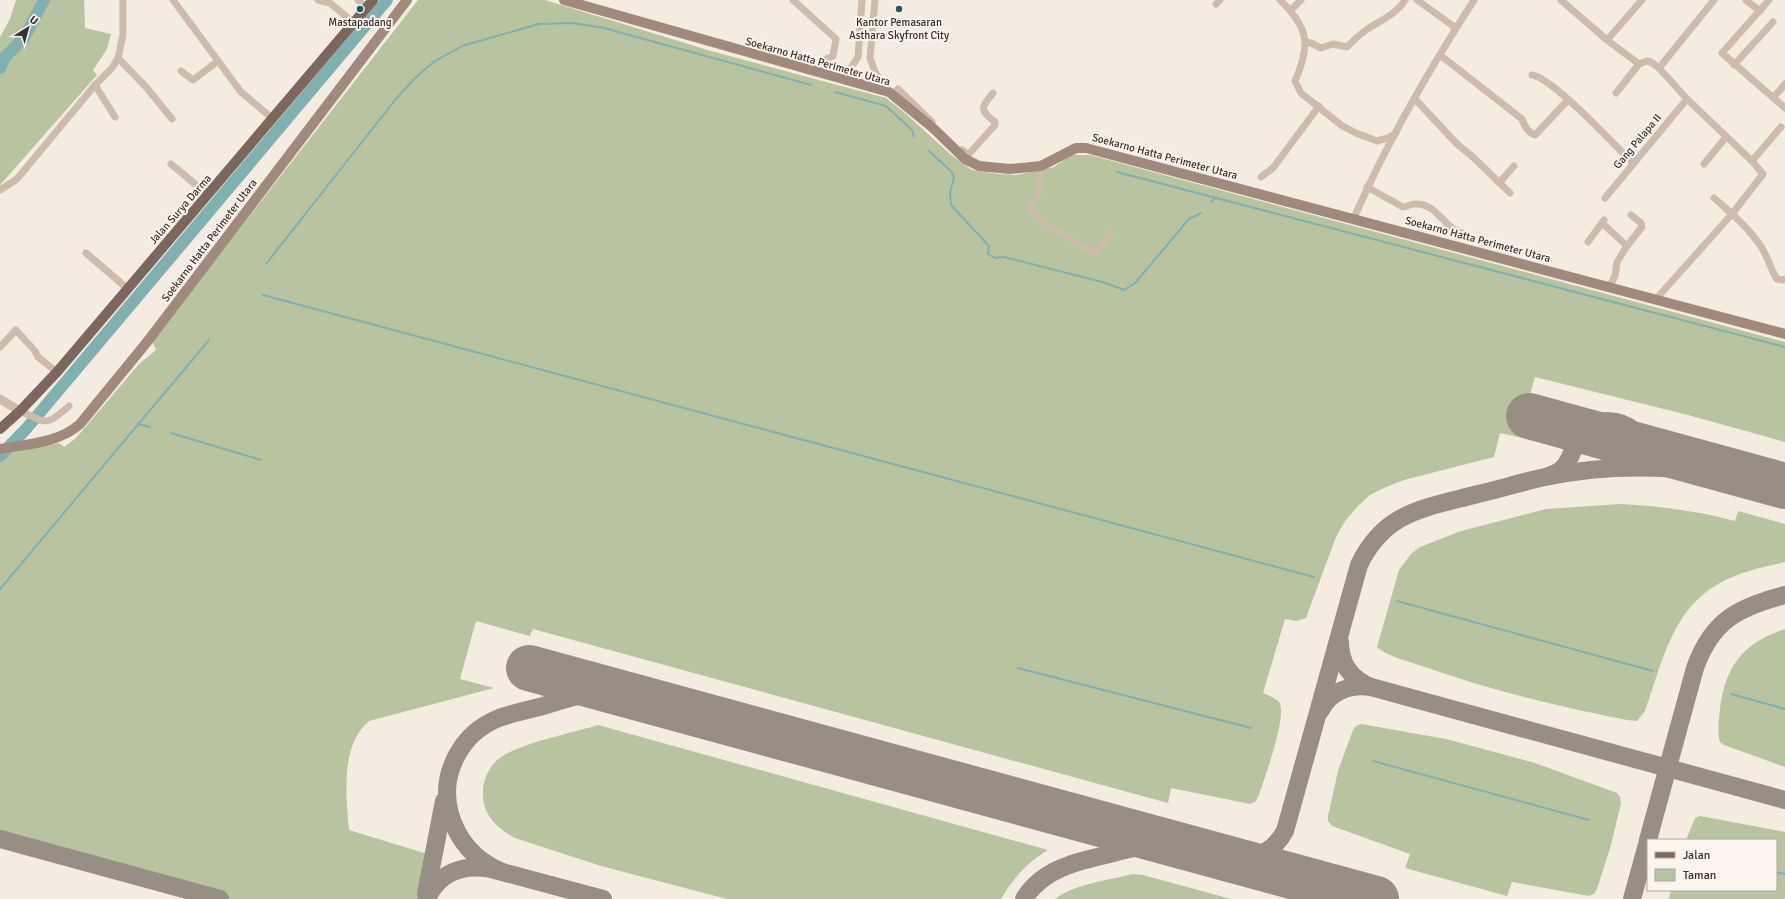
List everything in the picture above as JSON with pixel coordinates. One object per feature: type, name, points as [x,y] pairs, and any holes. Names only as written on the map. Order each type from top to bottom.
[{"type":"main road","name":"Jalan Surya Darma","points":[[0,429],[25,413],[57,372],[373,0]]},
{"type":"main road","name":"Soekarno Hatta Perimeter Utara","points":[[0,449],[35,443],[66,435],[80,424],[144,346],[407,0]]},
{"type":"main road","name":"Soekarno Hatta Perimeter Utara","points":[[564,0],[891,94],[966,157],[980,166],[1010,169],[1041,166],[1076,148],[1086,148],[1354,218],[1785,334]]},
{"type":"street","points":[[0,190],[17,179],[95,85],[112,68],[118,58],[123,35],[123,0]]},
{"type":"street","points":[[173,0],[241,92],[273,119]]},
{"type":"street","points":[[318,0],[330,3],[354,23]]},
{"type":"street","points":[[358,0],[366,8]]},
{"type":"street","points":[[793,0],[836,39],[833,56],[813,65],[812,71]]},
{"type":"street","points":[[1280,0],[1291,10],[1302,28],[1306,42],[1303,63],[1295,81],[1301,92],[1341,125],[1377,141],[1388,138],[1396,133]]},
{"type":"street","points":[[1291,10],[1301,0]]},
{"type":"street","points":[[1306,42],[1320,48],[1333,44],[1346,46],[1365,30],[1389,16],[1402,6],[1405,0]]},
{"type":"street","points":[[1417,0],[1456,28]]},
{"type":"street","points":[[1354,218],[1367,187],[1396,133],[1440,55],[1474,0]]},
{"type":"street","points":[[1560,0],[1607,40],[1639,64]]},
{"type":"street","points":[[1607,40],[1642,0]]},
{"type":"street","points":[[1659,68],[1714,0]]},
{"type":"street","points":[[1746,0],[1760,11]]},
{"type":"street","points":[[1769,0],[1722,53],[1785,108]]},
{"type":"street","points":[[838,78],[850,69],[858,57],[862,2],[874,3],[870,58],[875,72],[891,94]]},
{"type":"street","points":[[1734,65],[1773,22]]},
{"type":"street","points":[[1440,55],[1522,119],[1524,127],[1533,135],[1535,135],[1568,100]]},
{"type":"street","points":[[118,58],[147,88],[172,119]]},
{"type":"street","points":[[181,71],[193,80],[218,61]]},
{"type":"street","points":[[1616,93],[1639,64],[1647,61],[1651,62],[1659,68],[1687,99],[1752,161],[1763,174],[1732,214],[1656,299]]},
{"type":"street","points":[[1532,75],[1549,83],[1633,164]]},
{"type":"street","points":[[1773,98],[1785,84]]},
{"type":"street","points":[[95,85],[115,117]]},
{"type":"street","points":[[966,157],[995,125],[995,122],[984,112],[983,109],[983,106],[993,93]]},
{"type":"street","points":[[1415,99],[1457,144],[1474,158],[1510,193]]},
{"type":"street","name":"Gang Palapa II","points":[[1604,198],[1687,99]]},
{"type":"street","points":[[1261,177],[1273,168],[1319,106]]},
{"type":"street","points":[[1752,161],[1781,127]]},
{"type":"street","points":[[1704,164],[1726,137]]},
{"type":"street","points":[[171,164],[208,195]]},
{"type":"street","points":[[1041,166],[1038,197],[1030,206],[1030,209],[1050,227],[1093,252],[1097,252],[1111,233]]},
{"type":"street","points":[[1499,183],[1514,166]]},
{"type":"street","points":[[1367,187],[1403,207],[1415,204],[1430,206],[1461,234],[1458,246]]},
{"type":"street","points":[[1714,198],[1744,224],[1759,243],[1777,280],[1785,279]]},
{"type":"street","points":[[1609,287],[1615,276],[1616,265],[1627,246],[1642,227],[1641,223],[1631,215]]},
{"type":"street","points":[[1588,242],[1603,222],[1627,246]]},
{"type":"street","points":[[86,253],[128,288]]},
{"type":"street","points":[[0,347],[16,330],[35,351],[38,357],[57,372]]},
{"type":"street","points":[[0,399],[25,413],[48,422],[53,420],[69,406]]},
{"type":"green space","points":[[16,0],[84,0],[85,28],[111,34],[107,49],[93,70],[97,75],[0,185],[0,37],[10,19]]},
{"type":"green space","points":[[418,0],[545,0],[711,51],[886,98],[904,112],[950,154],[972,170],[1017,175],[1054,167],[1071,155],[1090,155],[1785,342],[1785,442],[1688,415],[1535,377],[1518,437],[1500,433],[1494,457],[1404,480],[1386,487],[1370,495],[1345,521],[1336,537],[1306,618],[1296,621],[1285,619],[1263,693],[1279,702],[1281,709],[1278,733],[1259,795],[1255,802],[1250,804],[1171,788],[1168,803],[533,629],[530,636],[476,621],[460,679],[494,688],[369,721],[360,731],[353,744],[349,757],[346,787],[349,830],[434,856],[425,899],[220,899],[0,839],[0,453],[59,443],[64,447],[76,438],[139,364],[156,350],[152,341]]},
{"type":"green space","points":[[1621,504],[1650,506],[1707,514],[1735,521],[1738,511],[1785,524],[1785,562],[1747,571],[1714,586],[1698,599],[1685,615],[1674,632],[1666,650],[1645,711],[1637,721],[1575,709],[1472,683],[1398,658],[1377,647],[1399,570],[1411,554],[1420,547],[1461,531],[1546,509]]},
{"type":"green space","points":[[1785,629],[1785,767],[1724,745],[1720,742],[1718,730],[1720,709],[1726,680],[1732,668],[1739,658],[1758,641]]},
{"type":"green space","points":[[1361,724],[1446,739],[1535,763],[1617,793],[1620,797],[1621,803],[1611,845],[1594,894],[1589,896],[1512,882],[1507,896],[1405,868],[1410,854],[1332,826],[1328,821],[1328,816],[1338,771],[1353,730],[1356,726]]},
{"type":"green space","points":[[598,725],[1048,850],[1033,860],[1021,872],[1010,884],[1001,899],[727,899],[601,866],[515,838],[503,831],[493,822],[486,810],[483,791],[484,782],[488,772],[497,760],[505,754],[530,744]]},
{"type":"green space","points":[[1700,816],[1785,832],[1785,899],[1669,899],[1671,891],[1777,891],[1777,839],[1686,839],[1695,818]]},
{"type":"green space","points":[[1133,874],[1143,875],[1231,899],[1055,899],[1082,886]]},
{"type":"waterway","points":[[0,68],[5,57],[24,38],[44,0]]},
{"type":"waterway","points":[[0,456],[26,429],[387,0]]},
{"type":"waterway","points":[[266,264],[395,100],[415,78],[435,61],[462,46],[539,24],[572,23],[604,28],[811,85]]},
{"type":"waterway","points":[[835,92],[886,106],[912,130],[914,137]]},
{"type":"waterway","points":[[929,151],[952,172],[954,178],[950,192],[951,205],[989,246],[988,254],[995,258],[1004,257],[1106,283],[1124,290],[1135,283],[1189,219],[1201,213]]},
{"type":"waterway","points":[[1117,172],[1785,347]]},
{"type":"waterway","points":[[1211,202],[1215,198]]},
{"type":"waterway","points":[[263,295],[1314,577]]},
{"type":"waterway","points":[[0,589],[209,340]]},
{"type":"waterway","points":[[138,424],[150,427]]},
{"type":"waterway","points":[[171,433],[261,460]]},
{"type":"waterway","points":[[1397,601],[1653,671]]},
{"type":"waterway","points":[[1018,668],[1251,728]]},
{"type":"waterway","points":[[1731,694],[1785,709]]},
{"type":"waterway","points":[[1373,761],[1589,820]]},
{"type":"waterway","points":[[1777,872],[1785,874]]},
{"type":"taxiway","points":[[1551,475],[1559,472],[1564,467],[1582,433],[1592,425],[1604,421],[1616,422],[1628,426],[1650,447],[1691,460]]},
{"type":"taxiway","points":[[1214,855],[1236,857],[1255,856],[1271,848],[1285,831],[1359,565],[1369,547],[1381,533],[1394,522],[1408,514],[1441,503],[1545,477],[1573,472],[1629,468],[1683,469],[1767,481]]},
{"type":"taxiway","points":[[1648,839],[1695,668],[1702,652],[1710,638],[1729,618],[1754,605],[1785,595]]},
{"type":"taxiway","points":[[1321,710],[1330,698],[1342,690],[1363,686],[1371,687],[1358,680],[1348,670],[1342,657],[1340,642]]},
{"type":"taxiway","points":[[1371,687],[1785,800]]},
{"type":"taxiway","points":[[500,871],[475,855],[458,833],[450,814],[447,799],[448,784],[456,757],[464,744],[486,725],[499,718],[581,695],[611,692],[653,701]]},
{"type":"taxiway","points":[[426,894],[444,801]]},
{"type":"taxiway","points":[[0,839],[220,899]]},
{"type":"taxiway","points":[[1632,899],[1647,845]]},
{"type":"taxiway","points":[[1024,899],[1041,880],[1051,873],[1073,863],[1130,849],[1149,846],[1168,846],[1200,851]]},
{"type":"taxiway","points":[[427,899],[438,882],[445,876],[462,869],[471,868],[491,869],[603,899]]},
{"type":"runway","points":[[1529,416],[1785,486]]},
{"type":"runway","points":[[529,668],[1376,899]]},
{"type":"place","name":"Mastapadang","points":[[360,9]]},
{"type":"place","name":"Kantor Pemasaran Asthara Skyfront City","points":[[899,9]]}]
